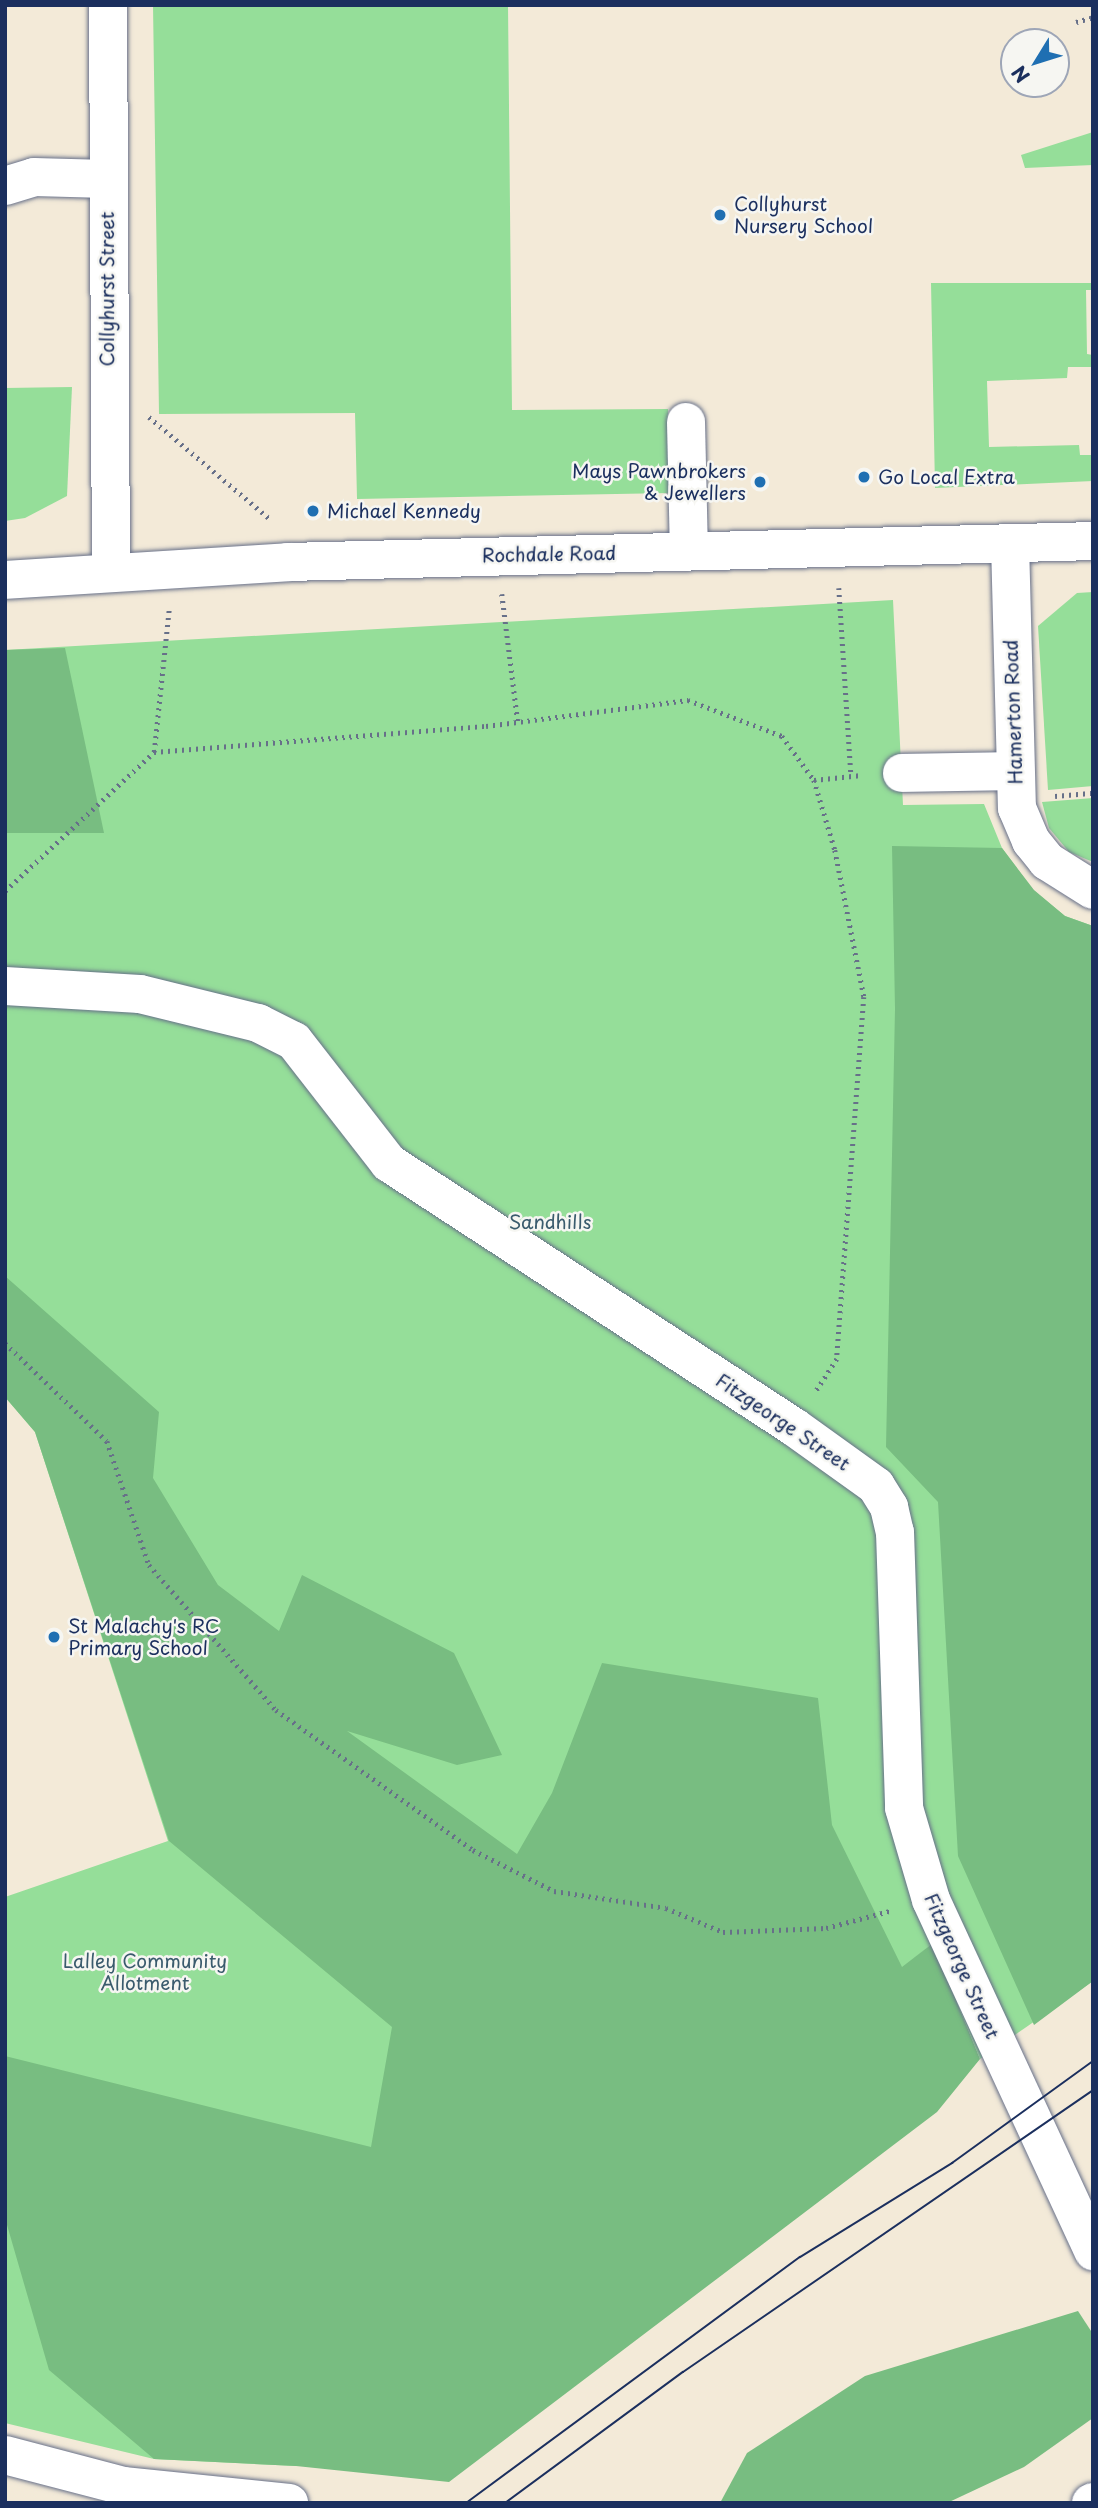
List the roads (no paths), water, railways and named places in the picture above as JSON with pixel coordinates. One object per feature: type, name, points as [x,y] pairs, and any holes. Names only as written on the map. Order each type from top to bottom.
[{"type":"main road","name":"Collyhurst Street","points":[[108,5],[111,573]]},
{"type":"main road","points":[[5,186],[34,177],[107,179]]},
{"type":"main road","points":[[687,422],[688,551]]},
{"type":"main road","name":"Rochdale Road","points":[[5,580],[301,561],[1093,541]]},
{"type":"main road","name":"Hamerton Road","points":[[1010,543],[1013,771],[1017,808],[1031,841],[1047,861],[1093,890]]},
{"type":"main road","points":[[902,773],[1013,771]]},
{"type":"main road","name":"Fitzgeorge Street","points":[[5,986],[140,994],[258,1023],[294,1041],[389,1163],[794,1427],[876,1486],[889,1507],[895,1532],[904,1808],[931,1900],[1093,2251]]},
{"type":"main road","points":[[5,2455],[123,2486],[289,2503]]},
{"type":"tram line","points":[[466,2503],[800,2257],[952,2163],[1093,2061]]},
{"type":"tram line","points":[[505,2503],[683,2372],[1093,2090]]},
{"type":"place","name":"Collyhurst Nursery School","points":[[720,215]]},
{"type":"place","name":"Go Local Extra","points":[[864,477]]},
{"type":"place","name":"Mays Pawnbrokers & Jewellers","points":[[760,482]]},
{"type":"place","name":"Michael Kennedy","points":[[313,511]]},
{"type":"place","name":"St Malachy's RC Primary School","points":[[54,1637]]},
{"type":"park label","name":"Sandhills","points":[[550,1222]]},
{"type":"park label","name":"Lalley Community Allotment","points":[[145,1972]]}]
